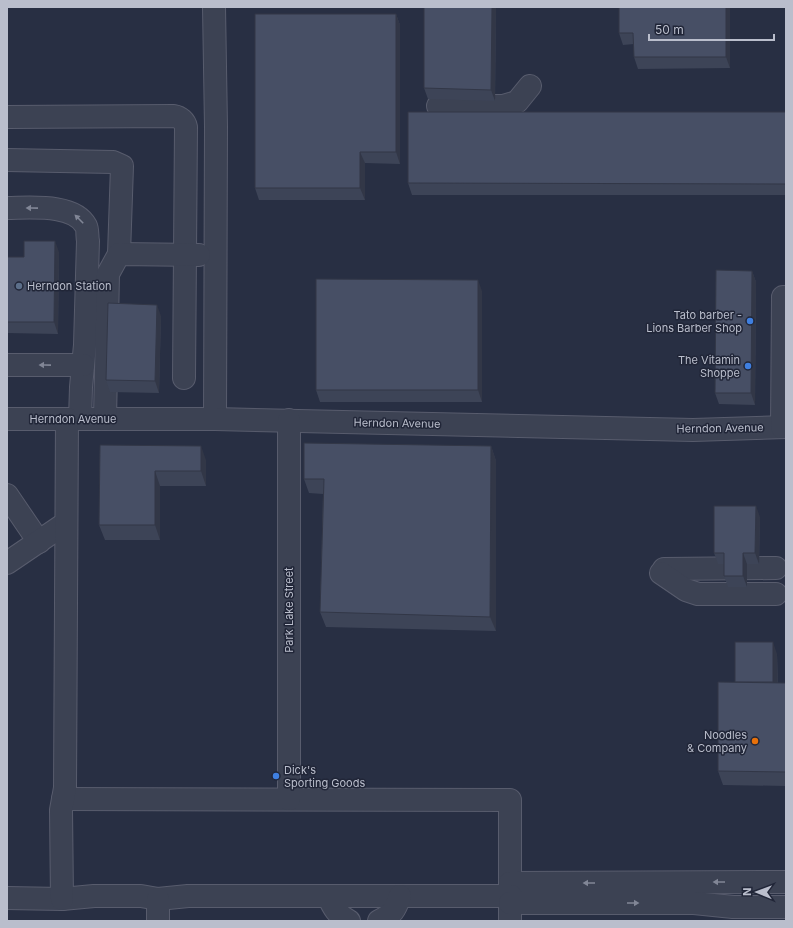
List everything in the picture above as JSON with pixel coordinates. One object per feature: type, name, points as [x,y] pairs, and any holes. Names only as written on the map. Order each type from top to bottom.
[{"type":"street","points":[[214,7],[216,127],[215,419]]},
{"type":"street","points":[[438,106],[503,106],[517,102],[530,86]]},
{"type":"street","points":[[7,117],[174,116],[183,121],[186,127],[184,378]]},
{"type":"street","points":[[186,127],[216,127]]},
{"type":"street","points":[[7,160],[112,162],[122,166],[119,254],[108,274],[105,419]]},
{"type":"street","points":[[7,208],[56,208],[75,214],[86,226],[88,241],[85,344],[74,419],[66,523],[65,788],[61,810],[62,898]]},
{"type":"street","points":[[119,254],[215,255]]},
{"type":"street","points":[[784,427],[782,297],[786,297]]},
{"type":"street","points":[[7,364],[83,365]]},
{"type":"street","name":"Herndon Avenue","points":[[7,419],[289,420],[693,430],[784,427]]},
{"type":"street","name":"Park Lake Street","points":[[289,420],[289,799]]},
{"type":"street","points":[[7,494],[38,542]]},
{"type":"street","points":[[7,563],[66,523]]},
{"type":"street","points":[[668,576],[776,581]]},
{"type":"street","points":[[63,799],[510,800],[510,901]]},
{"type":"street","points":[[668,902],[786,882]]},
{"type":"street","points":[[7,898],[141,896],[158,900],[188,896],[400,896],[510,901],[668,902],[733,907],[786,907]]},
{"type":"street","points":[[328,896],[335,910],[342,918],[349,921]]},
{"type":"street","points":[[379,921],[389,916],[395,909],[400,896]]},
{"type":"street","points":[[158,900],[158,921]]},
{"type":"building","points":[[424,7],[492,7],[491,90],[424,88]]},
{"type":"building","points":[[619,7],[726,7],[726,57],[634,57],[633,33],[619,33]]},
{"type":"building","points":[[255,14],[396,14],[396,152],[360,152],[360,188],[255,188]]},
{"type":"building","points":[[408,112],[786,112],[786,184],[408,183]]},
{"type":"building","points":[[24,241],[55,241],[54,322],[7,322],[7,257],[24,257]]},
{"type":"building","points":[[716,270],[752,271],[751,393],[715,393]]},
{"type":"building","points":[[316,279],[478,280],[478,390],[316,390]]},
{"type":"building","points":[[108,303],[157,305],[155,381],[106,380]]},
{"type":"building","points":[[304,443],[491,446],[490,617],[320,612],[324,479],[304,479]]},
{"type":"building","points":[[100,445],[201,446],[201,471],[155,471],[155,525],[99,525]]},
{"type":"building","points":[[714,506],[756,506],[755,553],[743,553],[743,576],[724,576],[724,553],[714,553]]},
{"type":"building","points":[[735,642],[773,642],[773,682],[735,682]]},
{"type":"building","name":"Noodles & Company","points":[[718,682],[786,683],[786,772],[718,771]]},
{"type":"place","name":"Herndon Station","points":[[19,286]]},
{"type":"place","name":"Tato barber - Lions Barber Shop","points":[[750,321]]},
{"type":"place","name":"The Vitamin Shoppe","points":[[748,366]]},
{"type":"place","name":"Noodles & Company","points":[[755,741]]},
{"type":"place","name":"Dick's Sporting Goods","points":[[276,776]]}]
